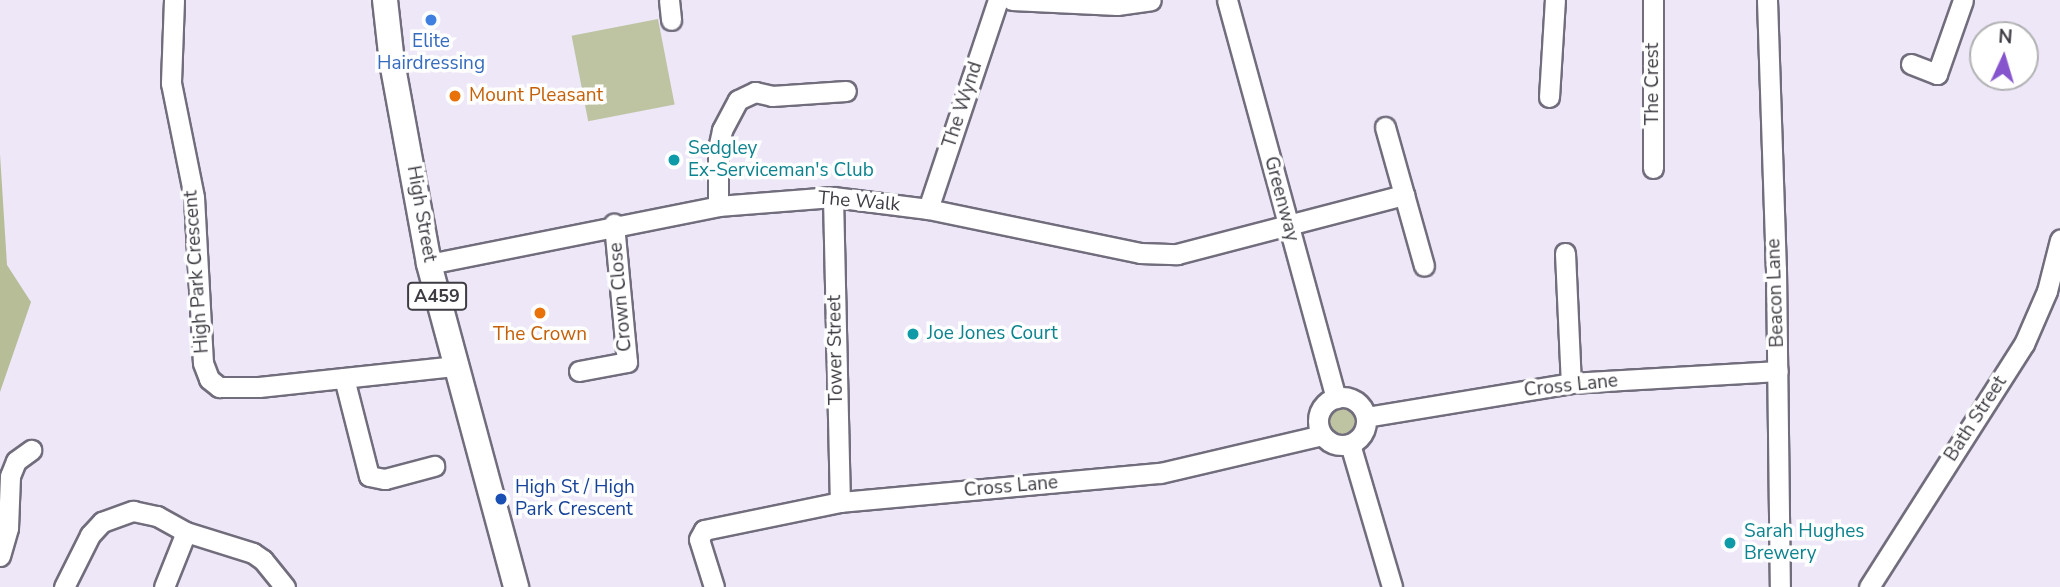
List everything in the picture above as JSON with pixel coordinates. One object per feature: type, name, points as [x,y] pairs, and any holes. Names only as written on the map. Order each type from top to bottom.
[{"type":"main road","name":"High Street","points":[[385,0],[392,62],[429,264],[454,366],[516,587]]},
{"type":"street","name":"High Park Crescent","points":[[174,0],[171,83],[194,197],[203,363],[209,379],[219,387],[344,378],[454,366]]},
{"type":"street","points":[[669,0],[671,20]]},
{"type":"street","name":"The Wynd","points":[[928,209],[998,0]]},
{"type":"street","points":[[1012,0],[1117,5],[1151,0]]},
{"type":"street","name":"Greenway","points":[[1227,0],[1336,398]]},
{"type":"street","points":[[1549,97],[1555,0]]},
{"type":"street","name":"The Crest","points":[[1653,0],[1653,168]]},
{"type":"street","name":"Beacon Lane","points":[[1767,0],[1778,371],[1780,587]]},
{"type":"street","points":[[1912,64],[1937,74],[1964,0]]},
{"type":"street","points":[[718,206],[718,149],[722,130],[738,100],[755,92],[772,96],[846,91]]},
{"type":"street","points":[[1385,127],[1424,266]]},
{"type":"street","name":"The Walk","points":[[429,264],[614,224],[718,206],[833,197],[928,209],[1140,253],[1177,254],[1404,195]]},
{"type":"street","name":"Tower Street","points":[[833,197],[840,502]]},
{"type":"street","name":"Crown Close","points":[[579,371],[627,362],[614,224]]},
{"type":"street","name":"Bath Street","points":[[1870,587],[2024,344],[2046,291],[2060,240]]},
{"type":"street","points":[[1565,253],[1570,383]]},
{"type":"street","name":"Cross Lane","points":[[1366,417],[1570,383],[1778,371]]},
{"type":"street","points":[[344,378],[369,476],[385,479],[434,466]]},
{"type":"street","points":[[1336,398],[1355,401],[1366,417],[1363,433],[1350,444],[1335,444],[1322,435],[1319,426],[1322,409],[1336,398]]},
{"type":"street","name":"Cross Lane","points":[[714,587],[700,533],[840,502],[1160,473],[1322,435]]},
{"type":"street","points":[[1350,444],[1392,587]]},
{"type":"street","points":[[0,556],[8,528],[10,476],[16,461],[32,450]]},
{"type":"street","points":[[64,587],[84,545],[102,522],[133,511],[157,516],[186,531],[253,553],[263,560],[285,587]]},
{"type":"street","points":[[164,587],[186,531]]},
{"type":"green space","points":[[658,19],[675,104],[588,121],[572,36]]},
{"type":"green space","points":[[0,154],[7,265],[31,302],[0,392]]},
{"type":"green space","points":[[1342,408],[1353,413],[1358,424],[1353,435],[1342,440],[1331,435],[1326,424],[1331,413]]},
{"type":"place","name":"Elite Hairdressing","points":[[431,20]]},
{"type":"place","name":"Mount Pleasant","points":[[455,96]]},
{"type":"place","name":"Sedgley Ex-Serviceman's Club","points":[[674,160]]},
{"type":"place","name":"The Crown","points":[[540,313]]},
{"type":"place","name":"Joe Jones Court","points":[[913,334]]},
{"type":"place","name":"High St / High Park Crescent","points":[[501,499]]},
{"type":"place","name":"Sarah Hughes Brewery","points":[[1730,543]]}]
